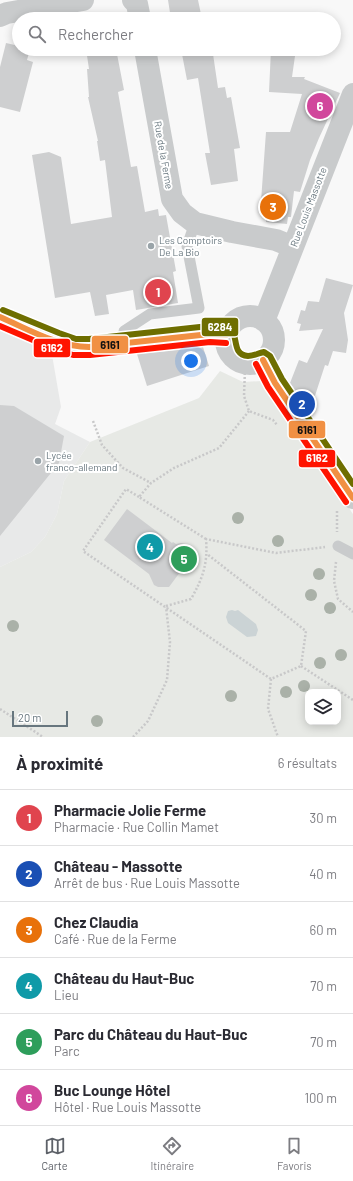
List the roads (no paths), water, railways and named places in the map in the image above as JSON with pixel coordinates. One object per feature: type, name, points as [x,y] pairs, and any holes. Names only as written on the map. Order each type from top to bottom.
[{"type":"street","points":[[0,16],[7,12],[83,0]]},
{"type":"street","points":[[133,0],[137,4],[139,12]]},
{"type":"street","name":"Rue de la Ferme","points":[[146,56],[172,199],[182,213],[195,223],[232,232],[276,240],[293,246]]},
{"type":"street","name":"Rue Louis Massotte","points":[[264,321],[353,94]]},
{"type":"street","points":[[249,316],[256,317],[264,321],[273,333],[274,340],[269,355],[254,362],[238,362],[226,346],[226,335],[229,328],[234,322],[249,316]]},
{"type":"street","points":[[0,317],[49,338],[75,347],[210,334],[226,335]]},
{"type":"street","points":[[254,362],[275,383],[345,503]]},
{"type":"lane","points":[[124,343],[124,331],[150,314],[199,308],[187,246],[195,223]]},
{"type":"lane","points":[[338,546],[353,554]]},
{"type":"place","name":"Buc Lounge Hôtel","points":[[320,106]]},
{"type":"place","name":"Chez Claudia","points":[[273,207]]},
{"type":"place","name":"Les Comptoirs De La Bio","points":[[151,246]]},
{"type":"place","name":"Pharmacie Jolie Ferme","points":[[158,292]]},
{"type":"place","name":"Château - Massotte","points":[[302,404]]},
{"type":"place","name":"Lycée franco-allemand","points":[[38,461]]},
{"type":"place","name":"Château du Haut-Buc","points":[[150,547]]},
{"type":"place","name":"Parc du Château du Haut-Buc","points":[[184,559]]}]
